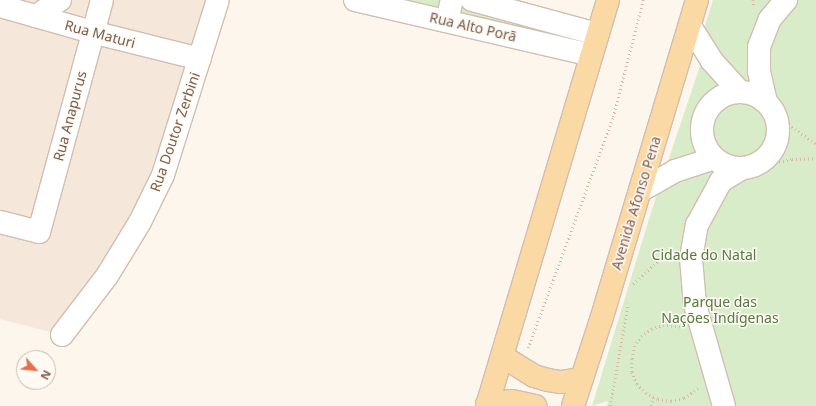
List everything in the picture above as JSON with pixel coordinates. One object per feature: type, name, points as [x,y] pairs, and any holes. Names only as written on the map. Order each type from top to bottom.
[{"type":"main road","points":[[535,406],[512,401],[487,405],[608,0]]},
{"type":"main road","name":"Avenida Afonso Pena","points":[[573,406],[640,191],[697,0]]},
{"type":"main road","points":[[502,356],[521,368],[548,380],[561,382],[581,379]]},
{"type":"street","points":[[36,16],[60,0]]},
{"type":"street","name":"Rua Anapurus","points":[[0,222],[38,232],[102,0]]},
{"type":"street","name":"Rua Doutor Zerbini","points":[[62,335],[107,276],[140,222],[163,175],[218,0]]},
{"type":"street","name":"Rua Alto Porã","points":[[355,0],[591,55]]},
{"type":"street","points":[[446,21],[452,0]]},
{"type":"street","name":"Rua Alto Porã","points":[[472,0],[521,6],[597,34]]},
{"type":"street","points":[[724,406],[705,346],[695,305],[691,258],[697,225],[721,182],[768,157],[776,144],[778,129],[760,71],[759,47],[770,20],[786,0]]},
{"type":"street","name":"Rua Maturi","points":[[0,6],[92,32],[200,59]]},
{"type":"street","points":[[690,26],[712,61],[738,92]]},
{"type":"street","points":[[748,168],[726,167],[714,159],[704,146],[701,132],[704,117],[712,104],[724,95],[738,92],[754,94],[771,108]]},
{"type":"street","points":[[640,191],[675,171],[714,159]]},
{"type":"path","points":[[521,368],[544,300],[613,117],[643,0]]},
{"type":"path","points":[[771,108],[816,144]]},
{"type":"path","points":[[748,168],[792,159],[816,158]]},
{"type":"path","points":[[632,285],[676,245]]},
{"type":"path","points":[[610,406],[629,300]]},
{"type":"path","points":[[699,386],[695,391],[678,400],[671,401],[653,397],[646,393],[637,384],[632,372],[632,359],[635,346],[642,336],[652,329],[664,325],[676,325],[687,329],[705,346]]},
{"type":"path","points":[[651,406],[653,397]]},
{"type":"shaded area","points":[[0,0],[218,0],[163,175],[62,335],[0,319]]},
{"type":"green space","points":[[369,0],[446,0],[591,37],[587,51]]},
{"type":"green space","name":"Parque das Nações Indígenas","points":[[713,0],[816,0],[816,406],[607,406],[608,401],[592,406],[652,209],[703,57],[697,51]]},
{"type":"park label","name":"Cidade do Natal","points":[[704,255]]}]
